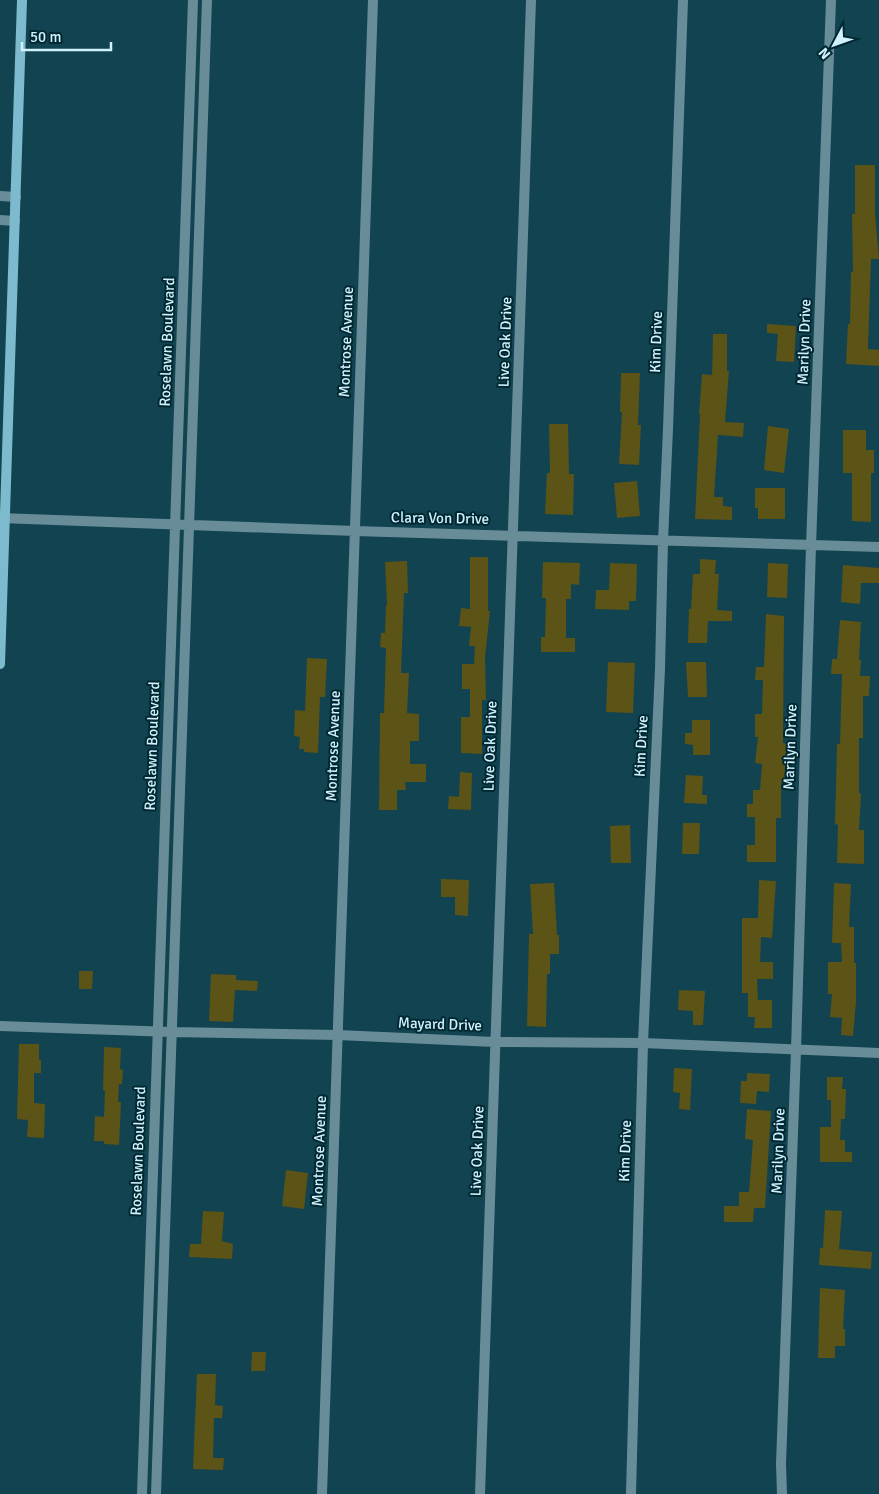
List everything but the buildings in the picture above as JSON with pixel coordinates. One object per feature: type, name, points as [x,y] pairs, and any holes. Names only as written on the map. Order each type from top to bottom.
[{"type":"street","points":[[0,664],[2,518],[16,197],[22,0]]},
{"type":"street","name":"Roselawn Boulevard","points":[[142,1494],[193,0]]},
{"type":"street","name":"Roselawn Boulevard","points":[[156,1494],[207,0]]},
{"type":"street","name":"Montrose Avenue","points":[[322,1494],[372,0]]},
{"type":"street","name":"Live Oak Drive","points":[[480,1494],[531,0]]},
{"type":"street","name":"Kim Drive","points":[[631,1494],[643,1042],[659,689],[683,0]]},
{"type":"street","name":"Marilyn Drive","points":[[782,1494],[781,1464],[811,546],[831,0]]},
{"type":"street","points":[[190,104],[203,104]]},
{"type":"street","points":[[0,196],[16,197]]},
{"type":"street","points":[[0,220],[15,221]]},
{"type":"street","points":[[185,242],[198,242]]},
{"type":"street","points":[[180,379],[194,379]]},
{"type":"street","name":"Clara Von Drive","points":[[2,518],[879,547]]},
{"type":"street","points":[[170,662],[184,663]]},
{"type":"street","points":[[166,779],[180,779]]},
{"type":"street","points":[[162,900],[176,901]]},
{"type":"street","name":"Mayard Drive","points":[[0,1026],[157,1032],[338,1035],[495,1042],[643,1042],[879,1053]]},
{"type":"street","points":[[152,1179],[166,1180]]},
{"type":"street","points":[[148,1311],[162,1311]]},
{"type":"street","points":[[144,1447],[157,1448]]}]
